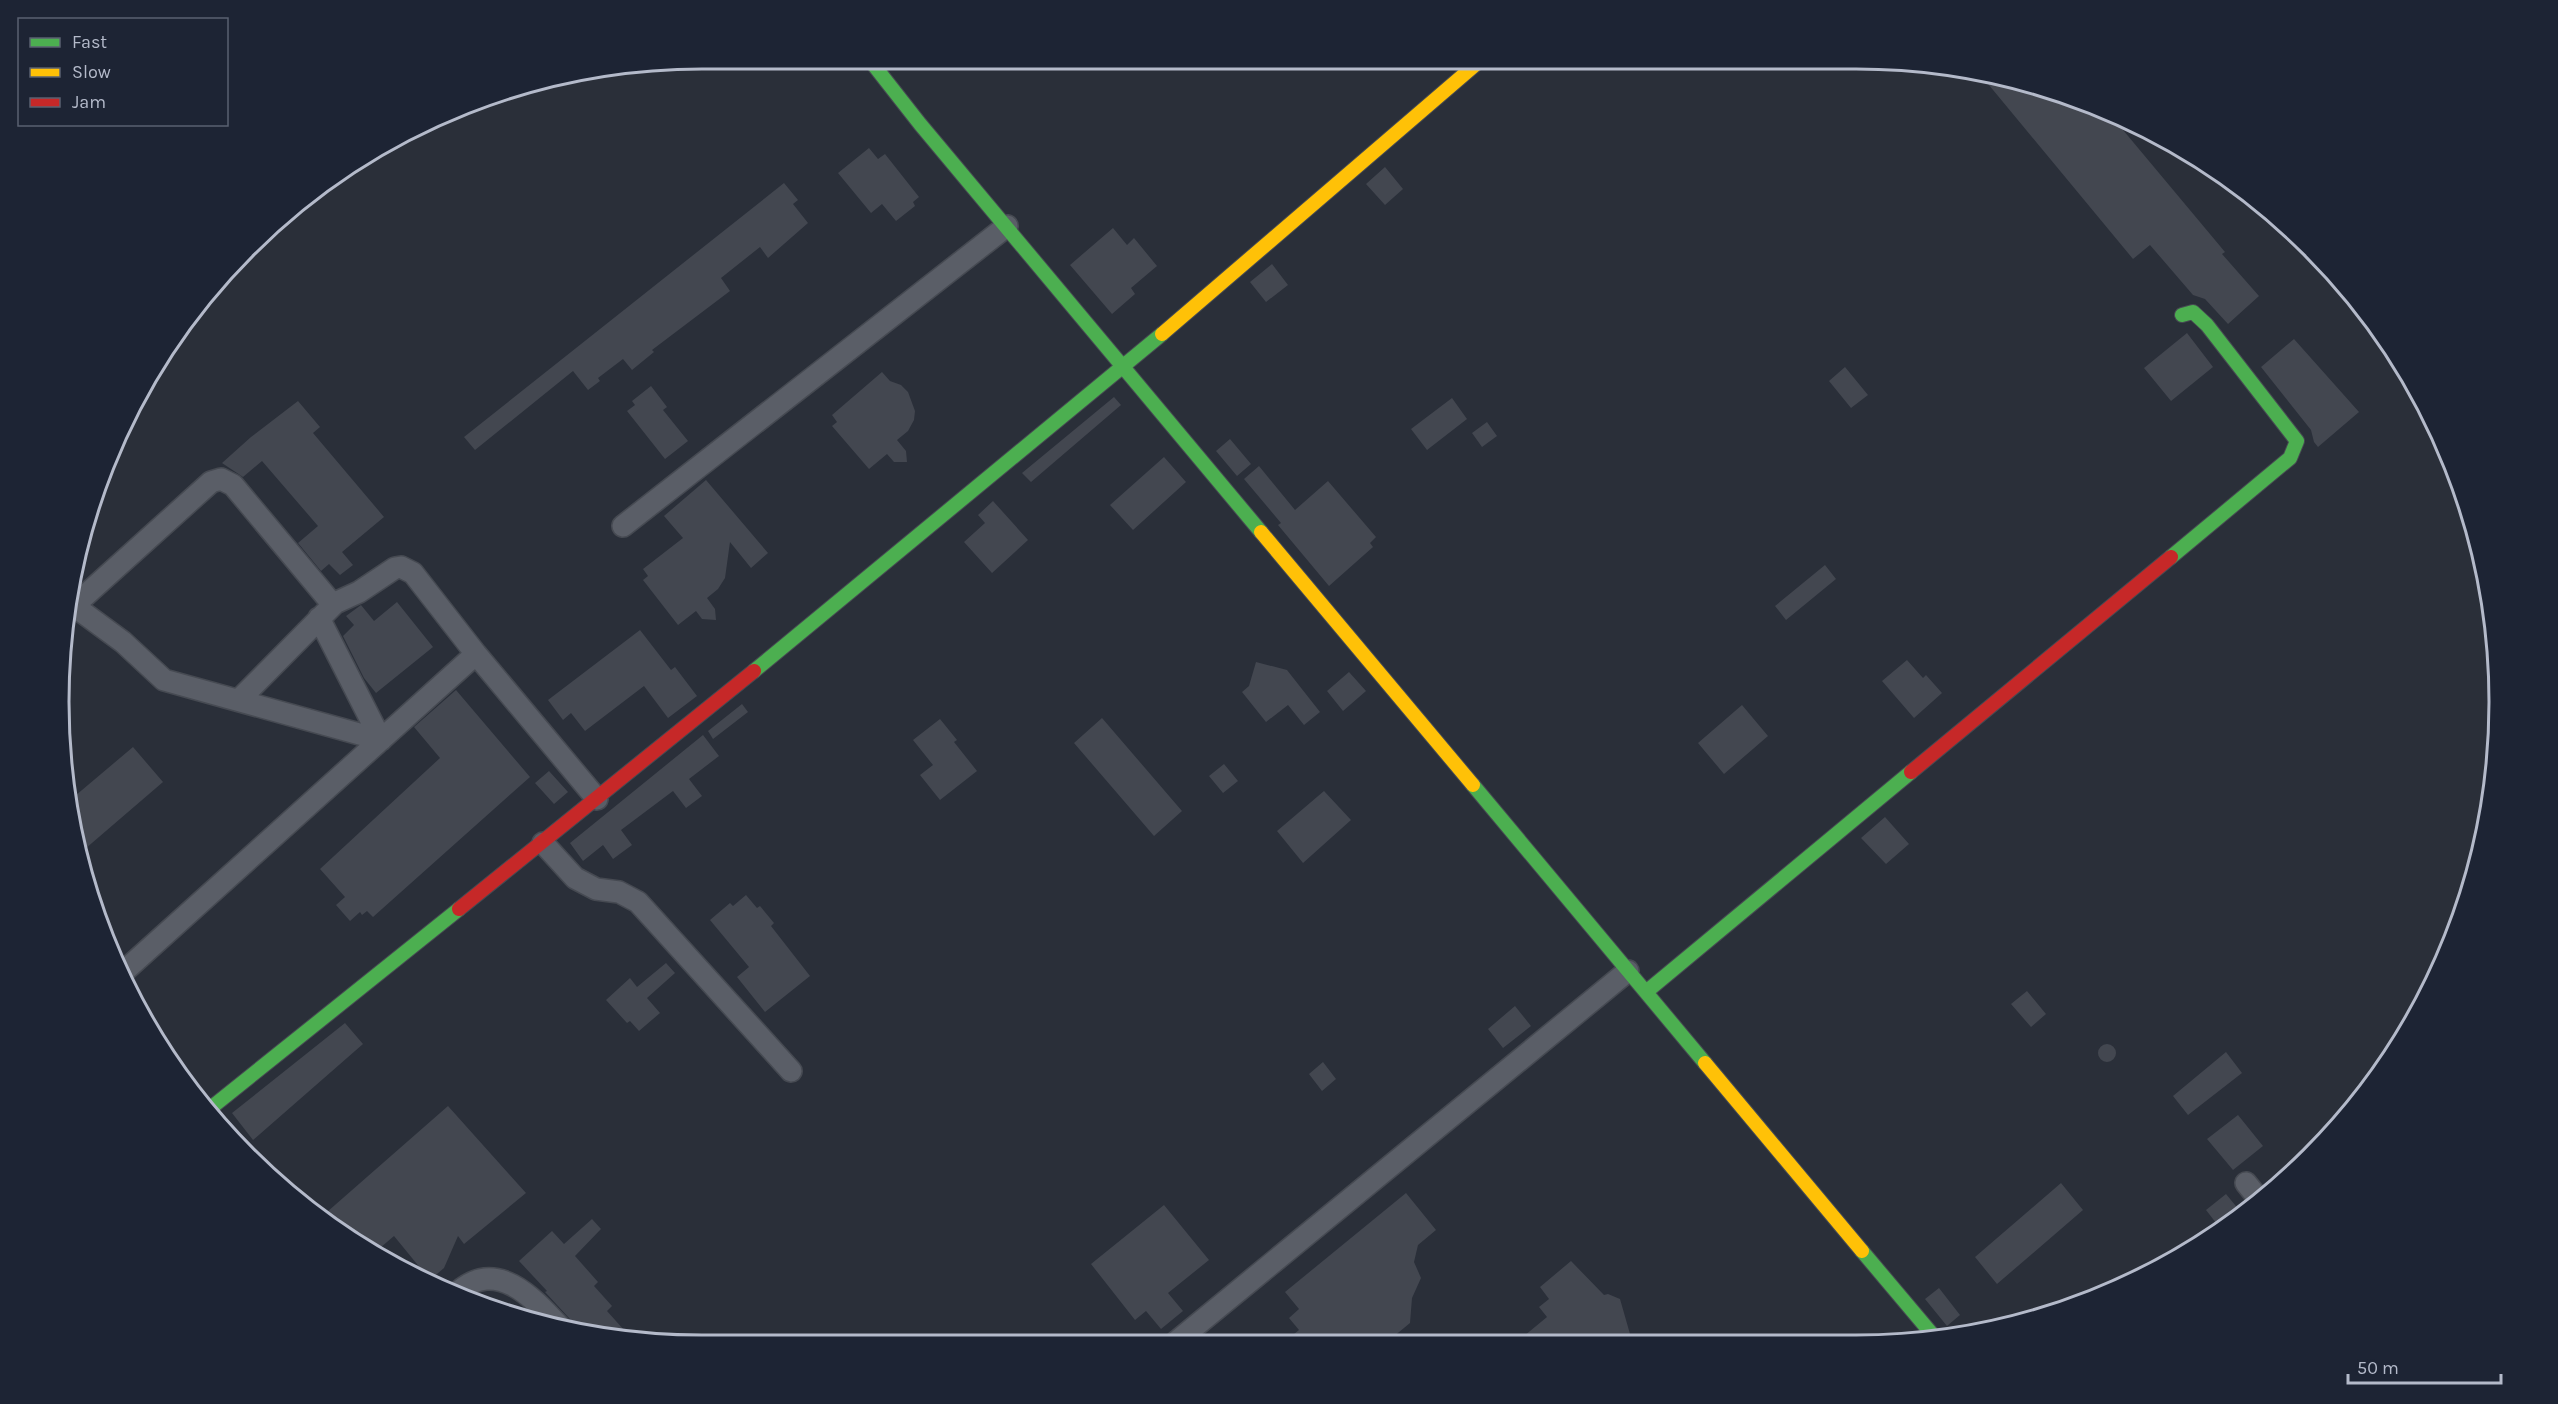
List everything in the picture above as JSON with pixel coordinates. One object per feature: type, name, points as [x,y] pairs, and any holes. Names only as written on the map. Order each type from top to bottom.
[{"type":"street","points":[[877,69],[1929,1331]]},
{"type":"street","points":[[215,1105],[543,843],[982,486],[1122,365],[1344,180],[1471,69]]},
{"type":"street","points":[[623,526],[1007,226]]},
{"type":"street","points":[[1646,992],[2290,458],[2297,441],[2207,326],[2193,312],[2182,315]]},
{"type":"street","points":[[77,603],[211,482],[221,479],[232,485],[329,600],[335,603]]},
{"type":"street","points":[[238,699],[335,603],[358,592],[395,568],[408,569],[597,799]]},
{"type":"street","points":[[75,611],[123,642],[164,680],[200,692],[238,699],[381,740]]},
{"type":"street","points":[[320,618],[381,740]]},
{"type":"street","points":[[128,969],[476,654]]},
{"type":"street","points":[[543,843],[574,878],[596,890],[619,891],[638,902],[791,1071]]},
{"type":"street","points":[[1185,1335],[1628,971]]},
{"type":"street","points":[[464,1289],[480,1280],[496,1279],[511,1283],[533,1299],[549,1316]]},
{"type":"building","points":[[1987,83],[2059,103],[2121,127],[2225,252],[2222,254],[2259,296],[2228,324],[2205,299],[2193,295],[2150,245],[2133,259]]},
{"type":"building","points":[[869,148],[878,159],[885,154],[919,197],[913,202],[915,206],[896,221],[882,204],[871,213],[838,173]]},
{"type":"building","points":[[1385,167],[1403,189],[1385,205],[1366,184]]},
{"type":"building","points":[[784,183],[798,200],[793,204],[808,223],[768,258],[760,247],[721,278],[730,291],[652,350],[654,352],[632,370],[623,359],[598,378],[600,381],[588,390],[573,371],[475,450],[464,437]]},
{"type":"building","points":[[1113,228],[1127,245],[1134,238],[1157,266],[1131,288],[1135,294],[1112,314],[1070,265]]},
{"type":"building","points":[[1272,264],[1288,285],[1266,302],[1250,282]]},
{"type":"building","points":[[2187,333],[2213,367],[2171,401],[2144,368]]},
{"type":"building","points":[[2294,339],[2359,412],[2318,447],[2311,430],[2261,367]]},
{"type":"building","points":[[1845,367],[1868,395],[1851,408],[1829,381]]},
{"type":"building","points":[[882,372],[890,381],[901,385],[908,392],[915,411],[914,420],[908,431],[897,440],[906,451],[907,462],[894,462],[887,454],[869,469],[832,426],[837,422],[832,415]]},
{"type":"building","points":[[651,386],[667,407],[663,410],[688,441],[665,459],[627,411],[635,405],[632,401]]},
{"type":"building","points":[[1114,397],[1121,405],[1031,482],[1022,473]]},
{"type":"building","points":[[1452,398],[1467,419],[1427,450],[1411,429]]},
{"type":"building","points":[[298,401],[320,427],[313,433],[384,517],[342,552],[353,565],[340,575],[329,564],[321,571],[298,543],[318,526],[262,461],[243,477],[222,463],[251,437]]},
{"type":"building","points":[[1487,422],[1497,436],[1482,447],[1472,433]]},
{"type":"building","points":[[1230,439],[1251,464],[1237,476],[1216,451]]},
{"type":"building","points":[[1164,457],[1186,482],[1133,530],[1110,505]]},
{"type":"building","points":[[1259,466],[1295,510],[1328,481],[1376,537],[1370,543],[1373,547],[1329,586],[1278,525],[1281,523],[1244,479]]},
{"type":"building","points":[[706,480],[768,553],[751,568],[730,542],[725,578],[718,589],[707,598],[715,609],[716,620],[702,619],[696,611],[678,625],[643,580],[648,576],[643,569],[683,538],[664,516]]},
{"type":"building","points":[[993,501],[1028,540],[992,573],[964,542],[985,523],[978,515]]},
{"type":"building","points":[[1825,565],[1836,579],[1786,620],[1775,606]]},
{"type":"building","points":[[397,602],[433,647],[376,693],[364,678],[343,636],[354,625],[346,616],[361,605],[374,621]]},
{"type":"building","points":[[640,630],[671,670],[675,667],[697,696],[668,718],[644,686],[585,731],[571,713],[563,720],[548,700]]},
{"type":"building","points":[[1907,660],[1923,678],[1926,675],[1942,693],[1914,718],[1882,681]]},
{"type":"building","points":[[1256,662],[1287,670],[1320,712],[1304,725],[1288,705],[1266,722],[1242,692],[1249,686]]},
{"type":"building","points":[[1349,672],[1366,691],[1343,711],[1327,691]]},
{"type":"building","points":[[456,690],[530,777],[373,917],[367,911],[362,915],[360,912],[350,921],[336,905],[345,897],[320,869],[440,758],[414,727]]},
{"type":"building","points":[[742,704],[748,712],[713,739],[708,731]]},
{"type":"building","points":[[1742,705],[1768,736],[1724,774],[1698,743]]},
{"type":"building","points":[[1102,718],[1182,811],[1154,836],[1074,743]]},
{"type":"building","points":[[940,719],[957,740],[954,742],[977,771],[940,800],[920,775],[933,765],[913,740]]},
{"type":"building","points":[[703,735],[719,756],[689,779],[702,796],[686,808],[673,791],[621,830],[632,845],[613,859],[603,845],[583,861],[570,843]]},
{"type":"building","points":[[133,747],[163,782],[87,848],[76,795]]},
{"type":"building","points":[[1224,764],[1238,781],[1223,793],[1209,776]]},
{"type":"building","points":[[549,771],[568,792],[554,804],[535,783]]},
{"type":"building","points":[[1324,791],[1351,820],[1303,863],[1277,831]]},
{"type":"building","points":[[1885,817],[1909,844],[1886,864],[1861,838]]},
{"type":"building","points":[[746,895],[757,908],[760,906],[774,923],[771,926],[810,976],[765,1012],[737,977],[749,967],[710,920],[730,903],[733,906]]},
{"type":"building","points":[[666,963],[675,973],[647,998],[660,1013],[639,1031],[630,1021],[627,1023],[606,1000],[630,978],[637,987]]},
{"type":"building","points":[[2027,991],[2046,1014],[2031,1027],[2011,1004]]},
{"type":"building","points":[[1515,1006],[1531,1026],[1503,1048],[1488,1029]]},
{"type":"building","points":[[345,1023],[363,1044],[253,1140],[232,1113]]},
{"type":"building","points":[[2107,1044],[2113,1047],[2116,1053],[2113,1059],[2107,1062],[2101,1059],[2098,1053],[2101,1047]]},
{"type":"building","points":[[2226,1052],[2242,1073],[2188,1115],[2173,1096]]},
{"type":"building","points":[[1323,1062],[1336,1079],[1322,1091],[1309,1074]]},
{"type":"building","points":[[448,1106],[526,1193],[464,1244],[458,1236],[444,1268],[435,1276],[422,1270],[394,1236],[381,1247],[327,1212]]},
{"type":"building","points":[[2238,1115],[2263,1146],[2233,1170],[2207,1139]]},
{"type":"building","points":[[2061,1183],[2083,1210],[1997,1284],[1975,1257]]},
{"type":"building","points":[[1406,1193],[1436,1230],[1418,1245],[1414,1262],[1421,1278],[1412,1298],[1410,1323],[1395,1335],[1293,1335],[1299,1330],[1289,1318],[1299,1309],[1285,1292]]},
{"type":"building","points":[[2226,1194],[2237,1207],[2216,1222],[2206,1210]]},
{"type":"building","points":[[1164,1205],[1209,1260],[1168,1293],[1183,1311],[1161,1329],[1146,1311],[1135,1320],[1091,1264]]},
{"type":"building","points":[[592,1219],[601,1229],[575,1256],[598,1282],[594,1286],[612,1306],[607,1311],[625,1331],[572,1321],[519,1261],[552,1231],[564,1244]]},
{"type":"building","points":[[1571,1261],[1604,1295],[1608,1294],[1620,1299],[1630,1335],[1525,1335],[1547,1317],[1539,1307],[1549,1299],[1540,1287]]},
{"type":"building","points":[[1939,1288],[1960,1315],[1947,1326],[1925,1299]]},
{"type":"traffic: fast","points":[[877,69],[920,124],[1261,532]]},
{"type":"traffic: fast","points":[[2171,557],[2290,458],[2297,441],[2207,325],[2193,312],[2182,315]]},
{"type":"traffic: fast","points":[[754,671],[1162,334]]},
{"type":"traffic: fast","points":[[1646,992],[1911,772]]},
{"type":"traffic: fast","points":[[1473,785],[1705,1063]]},
{"type":"traffic: fast","points":[[215,1105],[459,909]]},
{"type":"traffic: fast","points":[[1862,1251],[1929,1331]]},
{"type":"traffic: slow","points":[[1162,334],[1470,69]]},
{"type":"traffic: slow","points":[[1261,532],[1473,785]]},
{"type":"traffic: slow","points":[[1705,1063],[1862,1251]]},
{"type":"traffic: jam","points":[[1911,772],[2171,557]]},
{"type":"traffic: jam","points":[[459,909],[754,671]]}]
